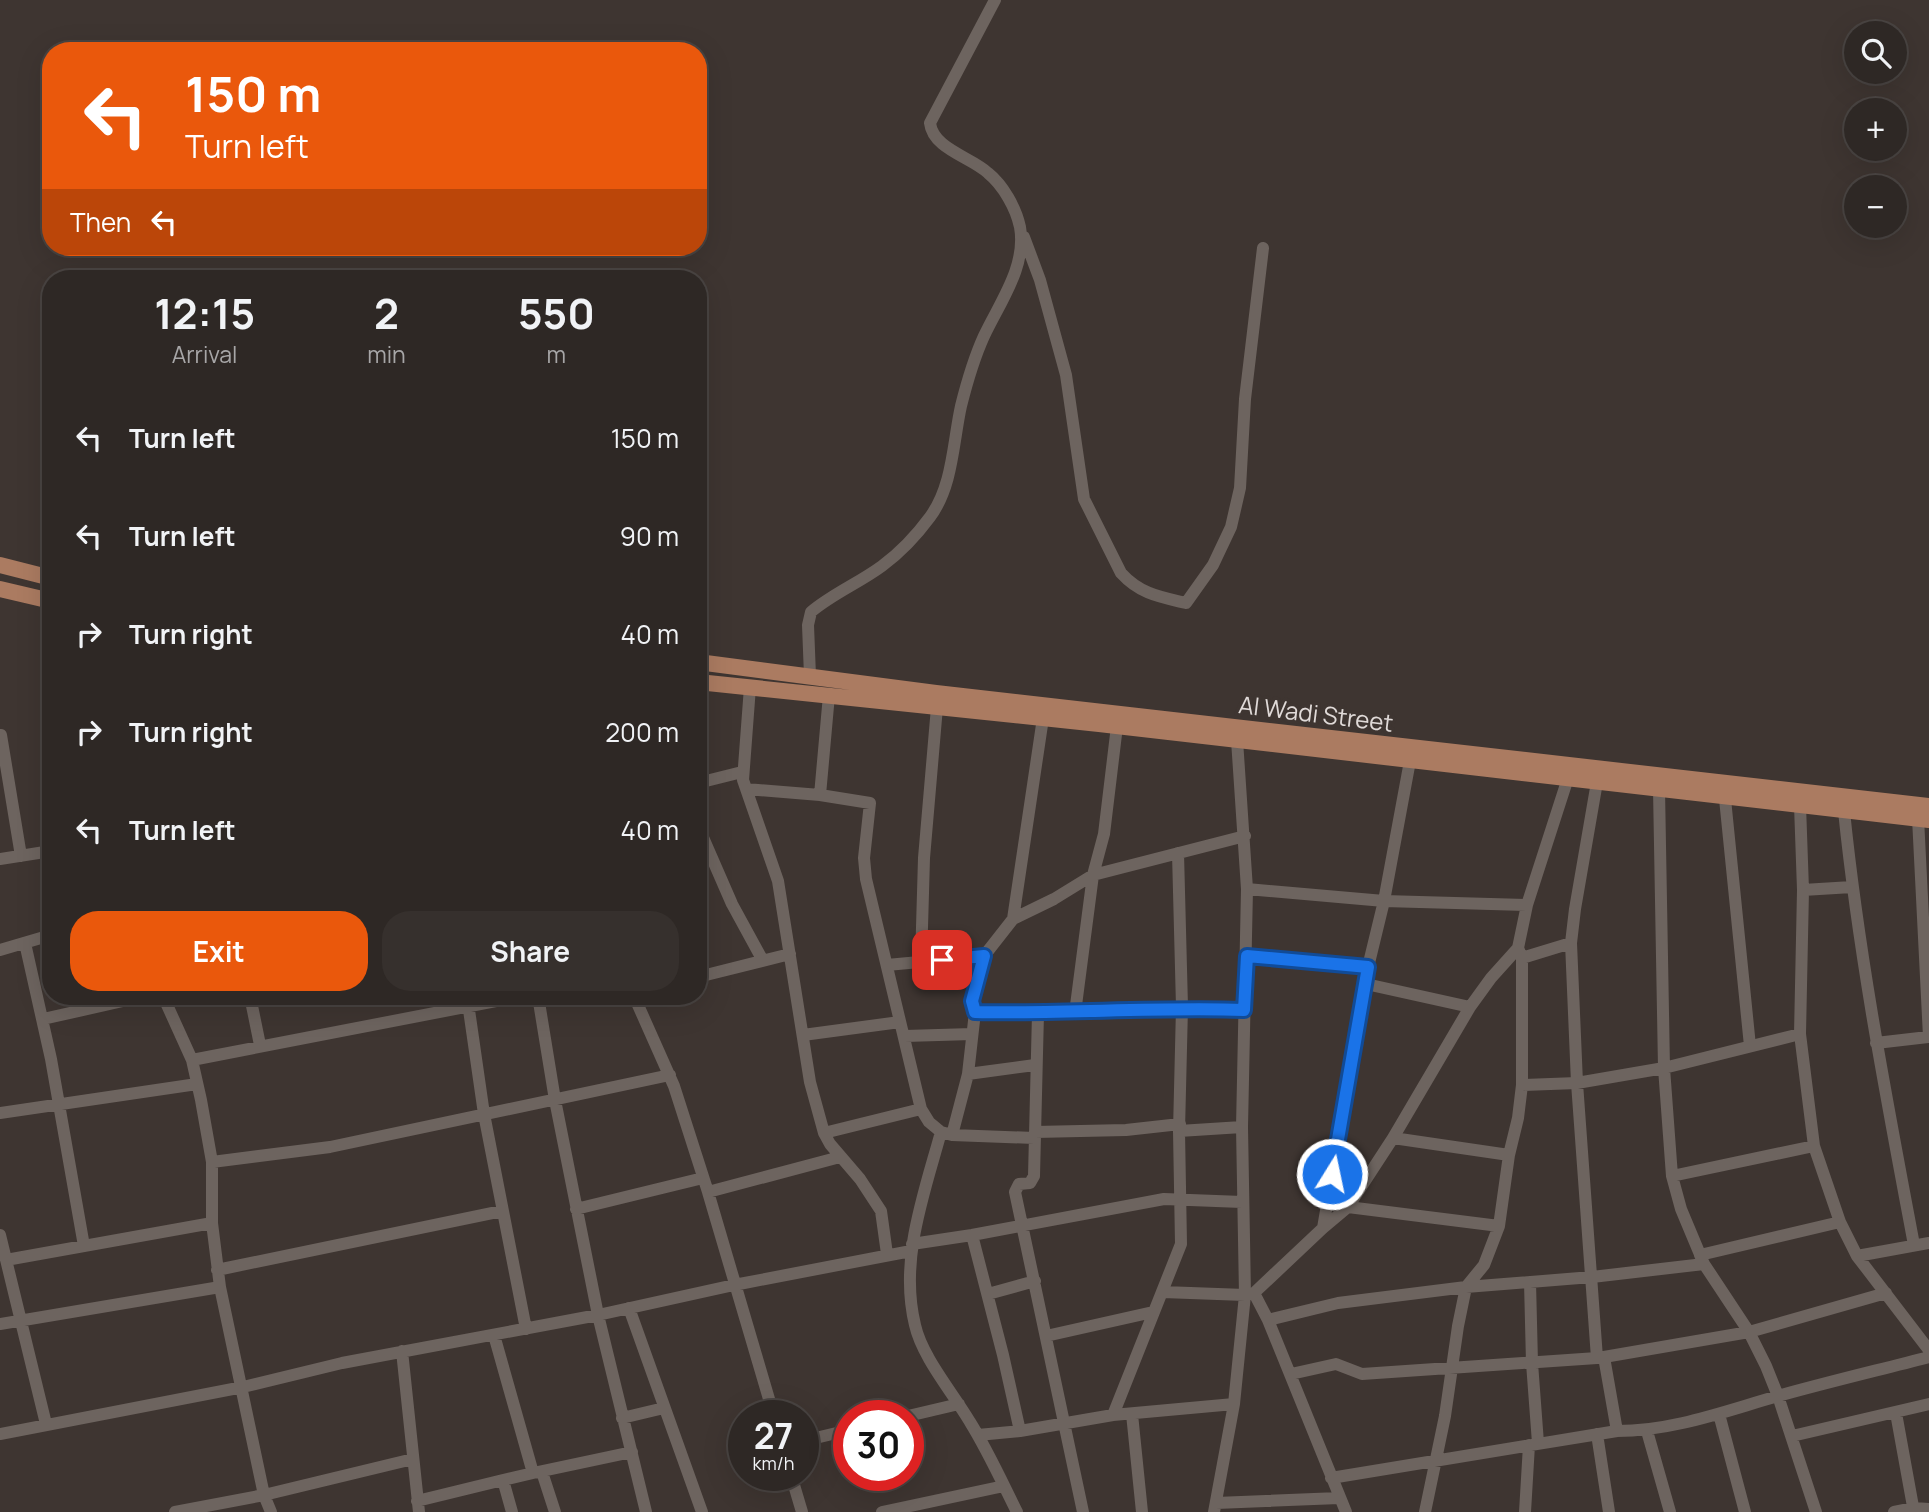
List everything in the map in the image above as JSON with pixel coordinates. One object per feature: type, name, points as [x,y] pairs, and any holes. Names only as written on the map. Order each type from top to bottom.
[{"type":"main road","points":[[0,565],[42,576]]},
{"type":"main road","points":[[0,589],[42,599]]},
{"type":"main road","name":"Al Wadi Street","points":[[707,663],[1410,761],[1659,789],[1724,790],[1800,805],[1923,819]]},
{"type":"main road","name":"Al Wadi Street","points":[[707,683],[1248,737],[1724,790],[1929,806]]},
{"type":"street","points":[[995,0],[929,123],[931,132],[939,142],[983,168],[997,182],[1012,205],[1058,338],[1073,411],[1079,479],[1084,499],[1121,573],[1138,589],[1186,603],[1213,565],[1231,527],[1240,488],[1245,399],[1263,248]]},
{"type":"street","points":[[810,676],[807,625],[811,612],[882,566],[911,541],[933,514],[944,489],[952,459],[968,380],[983,338],[1013,278],[1021,249],[1020,227]]},
{"type":"street","points":[[750,687],[742,772],[778,881],[810,1082],[824,1133],[839,1157],[876,1202],[884,1227],[887,1254]]},
{"type":"street","points":[[820,795],[830,695]]},
{"type":"street","points":[[921,962],[924,858],[937,707]]},
{"type":"street","points":[[1013,919],[1043,718]]},
{"type":"street","points":[[1075,1013],[1093,875],[1104,834],[1117,726]]},
{"type":"street","points":[[0,729],[21,856]]},
{"type":"street","points":[[1248,737],[1244,836],[1247,956],[1242,1202],[1250,1294],[1215,1507],[1339,1498]]},
{"type":"street","points":[[1323,1228],[1368,967],[1384,901],[1410,761]]},
{"type":"street","points":[[707,781],[742,772]]},
{"type":"street","points":[[1425,1512],[1445,1416],[1466,1287],[1484,1265],[1499,1226],[1522,1085],[1520,953],[1527,905],[1567,778]]},
{"type":"street","points":[[1597,782],[1571,943],[1577,1083],[1592,1277],[1600,1358],[1617,1431]]},
{"type":"street","points":[[746,789],[820,795],[870,803],[864,868],[921,1109],[929,1122],[946,1133],[1034,1135],[1242,1127]]},
{"type":"street","points":[[1659,789],[1664,1068],[1672,1176],[1681,1209],[1702,1260],[1749,1332],[1778,1396],[1816,1512]]},
{"type":"street","points":[[1724,790],[1750,1046]]},
{"type":"street","points":[[1800,805],[1803,890],[1800,1034],[1814,1146],[1840,1222],[1857,1256],[1929,1350]]},
{"type":"street","points":[[1844,811],[1852,887],[1875,1043],[1914,1245]]},
{"type":"street","points":[[1875,1043],[1929,1037],[1923,819]]},
{"type":"street","points":[[1017,1512],[978,1435],[922,1344],[915,1326],[910,1293],[911,1247],[946,1133],[968,1074],[975,1012],[972,1001],[984,956],[1013,919],[1054,899],[1093,875],[1244,836]]},
{"type":"street","points":[[707,847],[727,893],[762,959]]},
{"type":"street","points":[[0,859],[42,852]]},
{"type":"street","points":[[1114,1415],[1181,1244],[1179,1128],[1182,1007],[1178,853]]},
{"type":"street","points":[[1803,890],[1852,887]]},
{"type":"street","points":[[1247,889],[1384,901],[1527,905]]},
{"type":"street","points":[[0,950],[42,938]]},
{"type":"street","points":[[25,943],[43,1019],[84,1246]]},
{"type":"street","points":[[1163,1293],[1250,1294],[1348,1208],[1393,1138],[1470,1007],[1491,978],[1520,953],[1571,943]]},
{"type":"street","points":[[707,974],[790,954]]},
{"type":"street","points":[[887,965],[984,956]]},
{"type":"street","points":[[1247,956],[1368,967]]},
{"type":"street","points":[[1366,984],[1470,1007]]},
{"type":"street","points":[[43,1019],[105,1005]]},
{"type":"street","points":[[167,1005],[192,1060],[197,1084],[212,1162],[212,1223],[217,1270],[264,1495],[271,1512]]},
{"type":"street","points":[[252,1005],[260,1045]]},
{"type":"street","points":[[192,1060],[444,1005]]},
{"type":"street","points":[[468,1005],[484,1114],[526,1329]]},
{"type":"street","points":[[539,1005],[555,1100],[598,1315],[646,1512]]},
{"type":"street","points":[[638,1005],[670,1075],[708,1192],[769,1400]]},
{"type":"street","points":[[975,1012],[1075,1013],[1182,1007],[1244,1010]]},
{"type":"street","points":[[1038,1013],[1034,1176],[1030,1182],[1018,1184],[1015,1192],[1083,1512]]},
{"type":"street","points":[[803,1035],[900,1022]]},
{"type":"street","points":[[905,1037],[972,1034]]},
{"type":"street","points":[[1522,1085],[1577,1083],[1664,1068],[1800,1034]]},
{"type":"street","points":[[968,1074],[1035,1065]]},
{"type":"street","points":[[212,1162],[330,1147],[670,1075]]},
{"type":"street","points":[[0,1114],[197,1084]]},
{"type":"street","points":[[824,1133],[921,1109]]},
{"type":"street","points":[[1393,1138],[1509,1155]]},
{"type":"street","points":[[1672,1176],[1814,1146]]},
{"type":"street","points":[[708,1192],[839,1157]]},
{"type":"street","points":[[576,1209],[703,1178]]},
{"type":"street","points":[[0,1434],[243,1387],[402,1351],[598,1315],[1022,1224],[1164,1199],[1242,1202]]},
{"type":"street","points":[[1348,1208],[1499,1226]]},
{"type":"street","points":[[217,1270],[502,1211]]},
{"type":"street","points":[[1268,1320],[1338,1303],[1466,1287],[1592,1277],[1702,1260],[1840,1222]]},
{"type":"street","points":[[6,1260],[212,1223]]},
{"type":"street","points":[[0,1235],[46,1424]]},
{"type":"street","points":[[972,1235],[1020,1431]]},
{"type":"street","points":[[1857,1256],[1929,1243]]},
{"type":"street","points":[[988,1294],[1035,1281]]},
{"type":"street","points":[[1525,1512],[1534,1444],[1530,1282]]},
{"type":"street","points":[[0,1324],[220,1287]]},
{"type":"street","points":[[1291,1374],[1336,1364],[1362,1374],[1600,1358],[1749,1332],[1886,1293]]},
{"type":"street","points":[[1250,1294],[1268,1320],[1346,1512]]},
{"type":"street","points":[[629,1308],[702,1512]]},
{"type":"street","points":[[1046,1336],[1153,1312]]},
{"type":"street","points":[[494,1335],[538,1473],[555,1512]]},
{"type":"street","points":[[402,1351],[418,1507],[503,1480],[632,1452]]},
{"type":"street","points":[[1331,1478],[1617,1431],[1647,1431],[1929,1357]]},
{"type":"street","points":[[924,1412],[959,1404]]},
{"type":"street","points":[[978,1435],[1020,1431],[1114,1415],[1234,1404]]},
{"type":"street","points":[[1791,1436],[1929,1404]]},
{"type":"street","points":[[622,1418],[664,1408]]},
{"type":"street","points":[[1896,1413],[1914,1510]]},
{"type":"street","points":[[1132,1414],[1142,1512]]},
{"type":"street","points":[[1719,1414],[1745,1512]]},
{"type":"street","points":[[1647,1431],[1670,1512]]},
{"type":"street","points":[[1597,1434],[1609,1512]]},
{"type":"street","points":[[175,1512],[206,1509],[413,1458]]},
{"type":"street","points":[[503,1480],[512,1512]]},
{"type":"street","points":[[882,1512],[1004,1486]]},
{"type":"street","points":[[796,1491],[802,1512]]},
{"type":"street","points":[[947,1499],[951,1512]]},
{"type":"street","points":[[1894,1512],[1929,1509]]},
{"type":"route","points":[[942,960],[984,956],[972,1001],[975,1012],[1075,1013],[1182,1007],[1244,1010],[1247,956],[1368,967],[1332,1174]]}]
